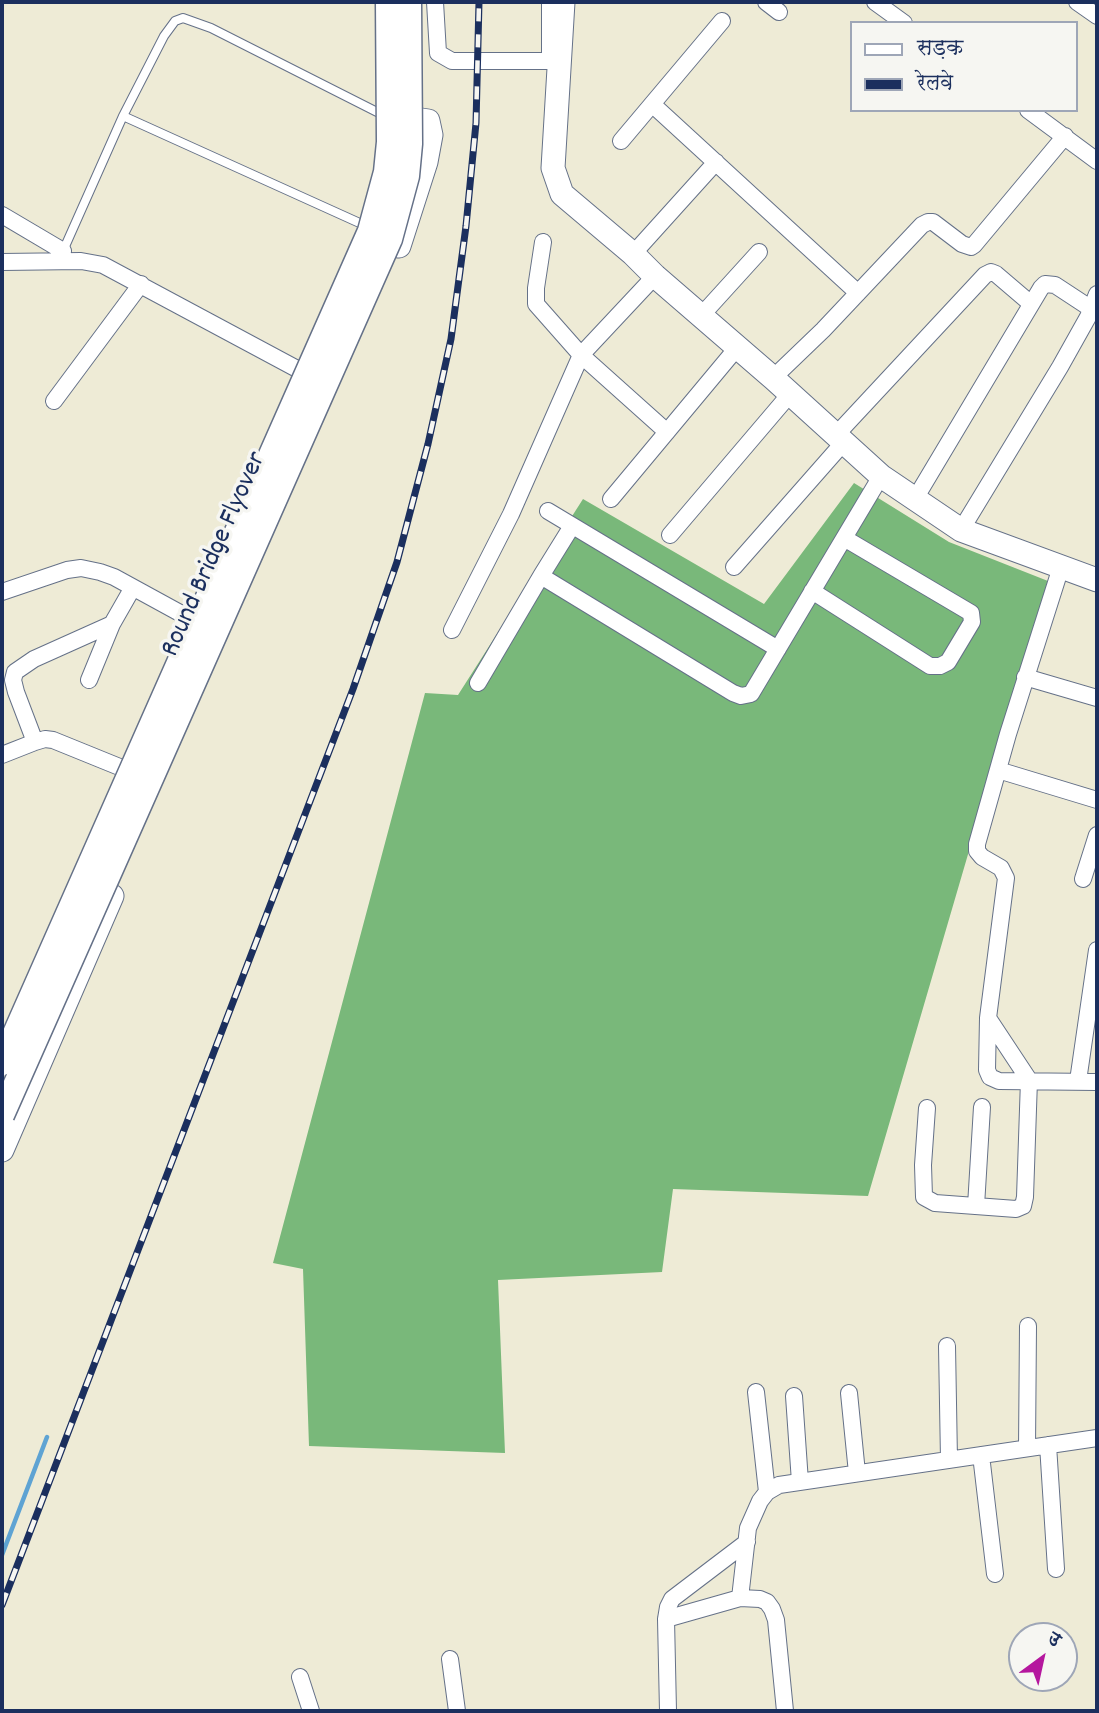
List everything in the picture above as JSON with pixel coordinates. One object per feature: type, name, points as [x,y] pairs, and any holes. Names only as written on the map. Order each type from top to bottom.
[{"type":"main road","name":"Round Bridge Flyover","points":[[2,1063],[370,231],[386,172],[389,142],[388,2]]},
{"type":"main road","name":"Round Bridge Flyover","points":[[2,1115],[390,239],[407,176],[410,144],[410,2]]},
{"type":"street","points":[[2,1041],[363,225],[379,166],[383,115],[383,2]]},
{"type":"street","points":[[435,2],[438,53],[452,61],[550,61],[550,2]]},
{"type":"street","points":[[563,2],[553,168],[562,194],[881,476],[961,530],[1097,580]]},
{"type":"street","points":[[766,2],[779,12]]},
{"type":"street","points":[[875,2],[901,21]]},
{"type":"street","points":[[1077,2],[1097,16]]},
{"type":"street","points":[[621,141],[722,21]]},
{"type":"street","points":[[652,104],[858,293]]},
{"type":"street","points":[[1031,112],[1097,161]]},
{"type":"street","points":[[2,1150],[272,523],[402,240],[426,162],[429,121],[383,115]]},
{"type":"street","points":[[670,535],[782,386],[858,293],[914,233],[928,222],[941,227],[967,246],[974,245],[1065,136]]},
{"type":"street","points":[[632,254],[716,162]]},
{"type":"street","points":[[2,215],[61,256]]},
{"type":"street","points":[[542,243],[536,304],[581,355],[667,432]]},
{"type":"street","points":[[700,317],[759,252]]},
{"type":"street","points":[[2,262],[61,256],[103,265],[299,370]]},
{"type":"street","points":[[734,567],[840,439],[985,275],[991,272],[996,274],[1030,303]]},
{"type":"street","points":[[452,630],[511,514],[581,355],[654,276]]},
{"type":"street","points":[[54,401],[141,284]]},
{"type":"street","points":[[915,499],[1041,288],[1049,284],[1094,301],[1060,367],[961,530]]},
{"type":"street","points":[[611,499],[736,349]]},
{"type":"street","points":[[541,576],[741,696],[751,694],[881,476]]},
{"type":"street","points":[[548,511],[778,649]]},
{"type":"street","points":[[478,683],[572,526]]},
{"type":"street","points":[[812,591],[930,666],[940,666],[948,662],[972,622],[971,613],[844,537]]},
{"type":"street","points":[[1061,566],[976,845],[982,857],[1001,868],[1006,878],[988,1018],[987,1058],[990,1077],[999,1081],[1097,1082]]},
{"type":"street","points":[[3,588],[81,568],[100,572],[189,618]]},
{"type":"street","points":[[89,680],[112,624],[132,589]]},
{"type":"street","points":[[35,742],[16,692],[13,680],[15,672],[34,659],[112,624]]},
{"type":"street","points":[[1026,677],[1097,698]]},
{"type":"street","points":[[2,755],[45,739],[122,768]]},
{"type":"street","points":[[998,770],[1097,800]]},
{"type":"street","points":[[1083,878],[1097,835]]},
{"type":"street","points":[[1078,1081],[1097,950]]},
{"type":"street","points":[[927,1108],[923,1165],[925,1197],[936,1203],[1016,1209],[1024,1204],[1029,1080],[988,1018]]},
{"type":"street","points":[[976,1206],[982,1107]]},
{"type":"street","points":[[1027,1448],[1028,1326]]},
{"type":"street","points":[[947,1346],[949,1460]]},
{"type":"street","points":[[756,1392],[767,1492]]},
{"type":"street","points":[[849,1393],[857,1474]]},
{"type":"street","points":[[794,1396],[800,1482]]},
{"type":"street","points":[[740,1598],[748,1528],[755,1510],[767,1492],[779,1485],[1097,1438]]},
{"type":"street","points":[[1048,1446],[1056,1569]]},
{"type":"street","points":[[981,1455],[995,1574]]},
{"type":"street","points":[[668,1711],[667,1607],[672,1599],[747,1542]]},
{"type":"street","points":[[666,1619],[740,1598],[767,1602],[776,1620],[785,1711]]},
{"type":"street","points":[[450,1659],[457,1711]]},
{"type":"street","points":[[300,1677],[310,1711]]},
{"type":"lane","points":[[61,256],[123,116],[169,27],[183,19],[211,28],[383,115]]},
{"type":"lane","points":[[123,116],[363,225]]},
{"type":"green space","points":[[854,483],[949,542],[1048,581],[868,1196],[673,1189],[662,1272],[498,1280],[505,1453],[309,1446],[303,1269],[273,1263],[425,693],[458,695],[583,499],[764,604]]},
{"type":"waterway","points":[[2,1555],[47,1437]]},
{"type":"railway","points":[[2,1605],[353,689],[397,562],[428,444],[451,339],[476,123],[479,2]]}]
